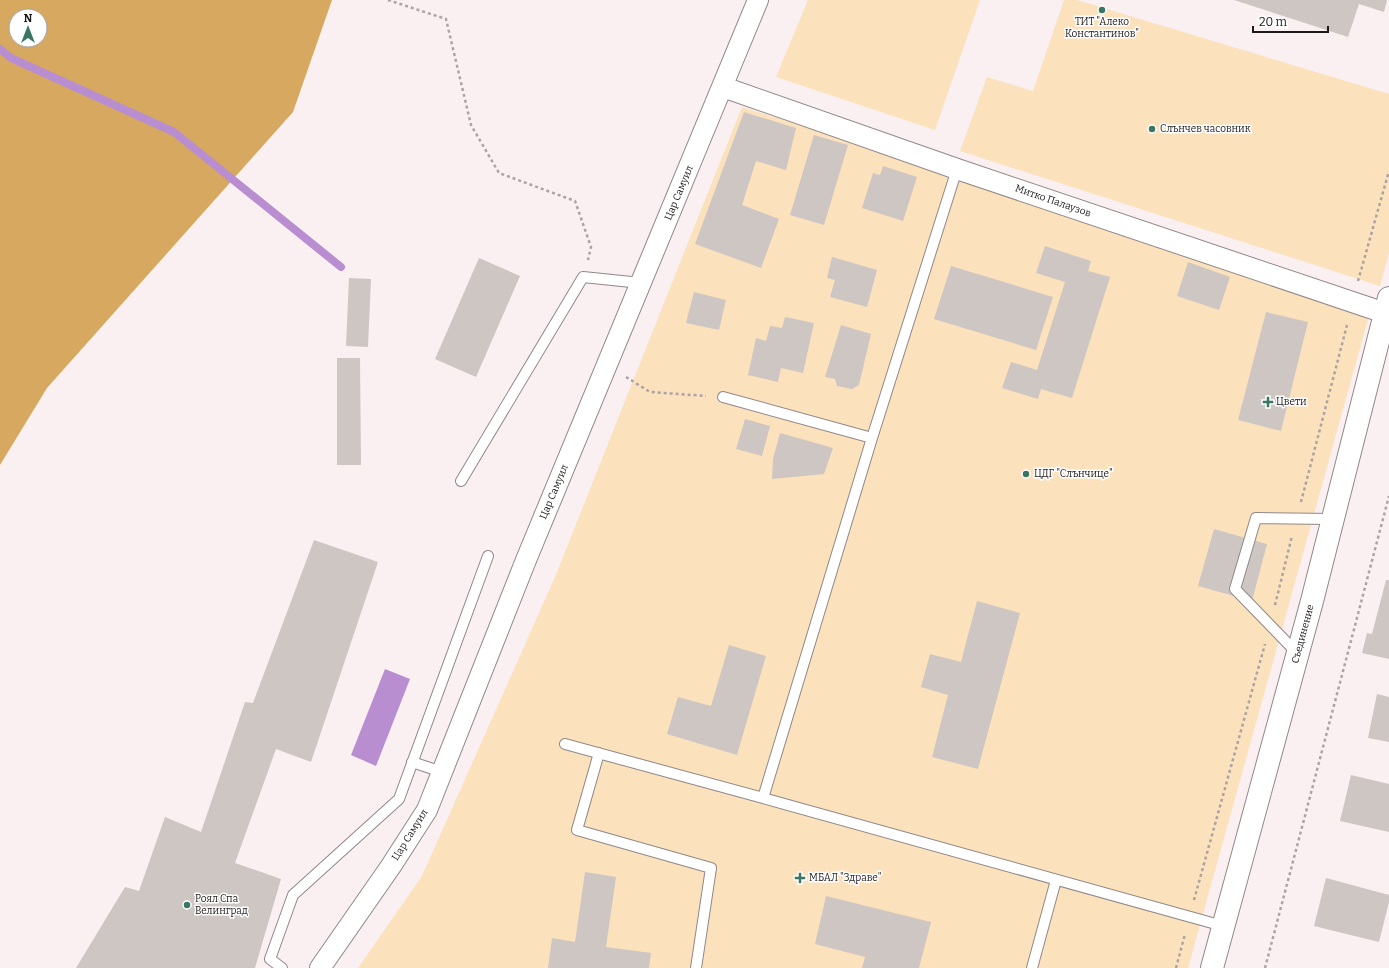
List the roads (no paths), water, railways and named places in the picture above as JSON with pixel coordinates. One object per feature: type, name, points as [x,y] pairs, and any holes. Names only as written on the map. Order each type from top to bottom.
[{"type":"street","name":"Цар Самуил","points":[[320,968],[391,866],[427,810],[526,560],[758,0]]},
{"type":"street","name":"Митко Палаузов","points":[[723,87],[1352,302],[1387,306]]},
{"type":"street","name":"Съединение","points":[[1212,968],[1298,654],[1387,306]]},
{"type":"lane","points":[[763,798],[872,438],[957,168]]},
{"type":"lane","points":[[461,481],[583,277],[641,283]]},
{"type":"lane","points":[[723,398],[872,438]]},
{"type":"lane","points":[[1298,654],[1235,589],[1256,518],[1333,519]]},
{"type":"lane","points":[[282,968],[270,959],[293,895],[399,799],[488,556]]},
{"type":"lane","points":[[565,744],[1223,926]]},
{"type":"lane","points":[[599,753],[577,830],[711,868],[696,968]]},
{"type":"lane","points":[[412,762],[442,772]]},
{"type":"lane","points":[[1032,968],[1056,880]]},
{"type":"waterway","points":[[0,49],[11,58],[174,132],[341,267]]},
{"type":"place","name":"ТИТ \"Алеко Константинов\"","points":[[1102,10]]},
{"type":"place","name":"Слънчев часовник","points":[[1152,129]]},
{"type":"place","name":"Цвети","points":[[1268,402]]},
{"type":"place","name":"ЦДГ \"Слънчице\"","points":[[1026,474]]},
{"type":"place","name":"МБАЛ \"Здраве\"","points":[[800,878]]},
{"type":"place","name":"Роял Спа Велинград","points":[[187,905]]}]
